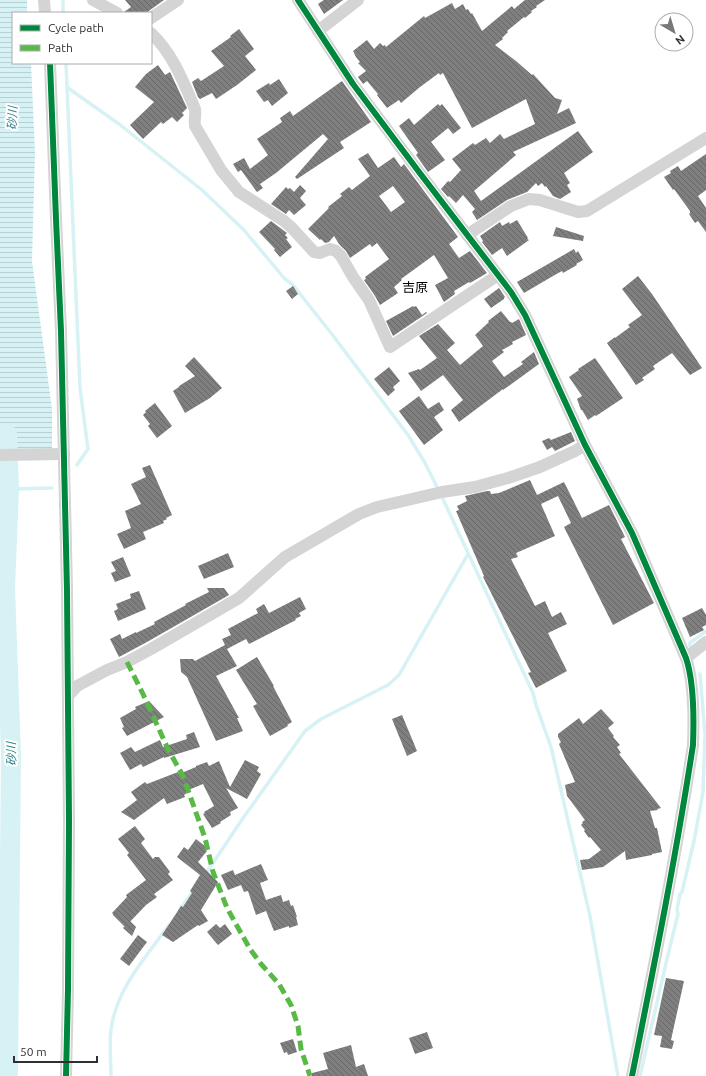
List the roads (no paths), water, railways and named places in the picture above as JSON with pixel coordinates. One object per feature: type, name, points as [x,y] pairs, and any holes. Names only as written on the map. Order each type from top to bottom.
[{"type":"street","points":[[44,0],[46,12]]},
{"type":"street","points":[[93,0],[115,12]]},
{"type":"street","points":[[152,17],[178,0]]},
{"type":"street","points":[[298,0],[354,84],[511,292],[525,315],[585,444],[632,533],[686,658],[692,687],[694,732],[678,837],[632,1076]]},
{"type":"street","points":[[318,31],[358,0]]},
{"type":"street","points":[[152,34],[167,51],[176,65],[195,108],[195,126],[221,170],[230,182],[239,192],[292,228],[314,252],[320,253],[330,249],[336,251],[341,256],[353,278],[369,300],[390,347],[498,275]]},
{"type":"street","points":[[50,64],[61,331],[67,590],[69,844],[66,1076]]},
{"type":"street","points":[[467,235],[511,206],[529,199],[540,200],[578,212],[588,211],[706,138]]},
{"type":"street","points":[[68,696],[77,686],[151,649],[239,598],[285,557],[359,514],[377,507],[440,492],[475,487],[508,478],[540,467],[575,451],[585,444]]},
{"type":"street","points":[[0,455],[64,454]]},
{"type":"street","points":[[686,658],[706,642]]},
{"type":"water","points":[[0,0],[27,0],[27,12],[12,12],[12,64],[31,64],[35,152],[32,261],[52,409],[52,449],[0,450]]},
{"type":"waterway","points":[[63,0],[63,12]]},
{"type":"waterway","points":[[66,64],[80,388],[88,449],[77,465]]},
{"type":"waterway","points":[[68,88],[119,124],[202,190],[244,230],[284,278],[293,285],[331,333],[408,435],[425,463],[533,693],[551,747],[590,916],[618,1076]]},
{"type":"waterway","name":"砂川","points":[[7,434],[9,489],[5,588],[11,753],[8,1076]]},
{"type":"waterway","points":[[9,489],[52,488]]},
{"type":"waterway","points":[[205,875],[241,821],[305,731],[321,719],[388,685],[399,675],[468,554]]},
{"type":"waterway","points":[[690,646],[690,643],[706,631]]},
{"type":"waterway","points":[[640,1076],[678,914],[677,910],[680,894],[682,892],[694,841],[703,792],[705,735],[700,674]]},
{"type":"waterway","points":[[180,909],[194,890]]},
{"type":"waterway","points":[[111,1076],[111,1030],[119,1001],[133,974],[169,925]]},
{"type":"district","name":"吉原","points":[[415,287]]}]
